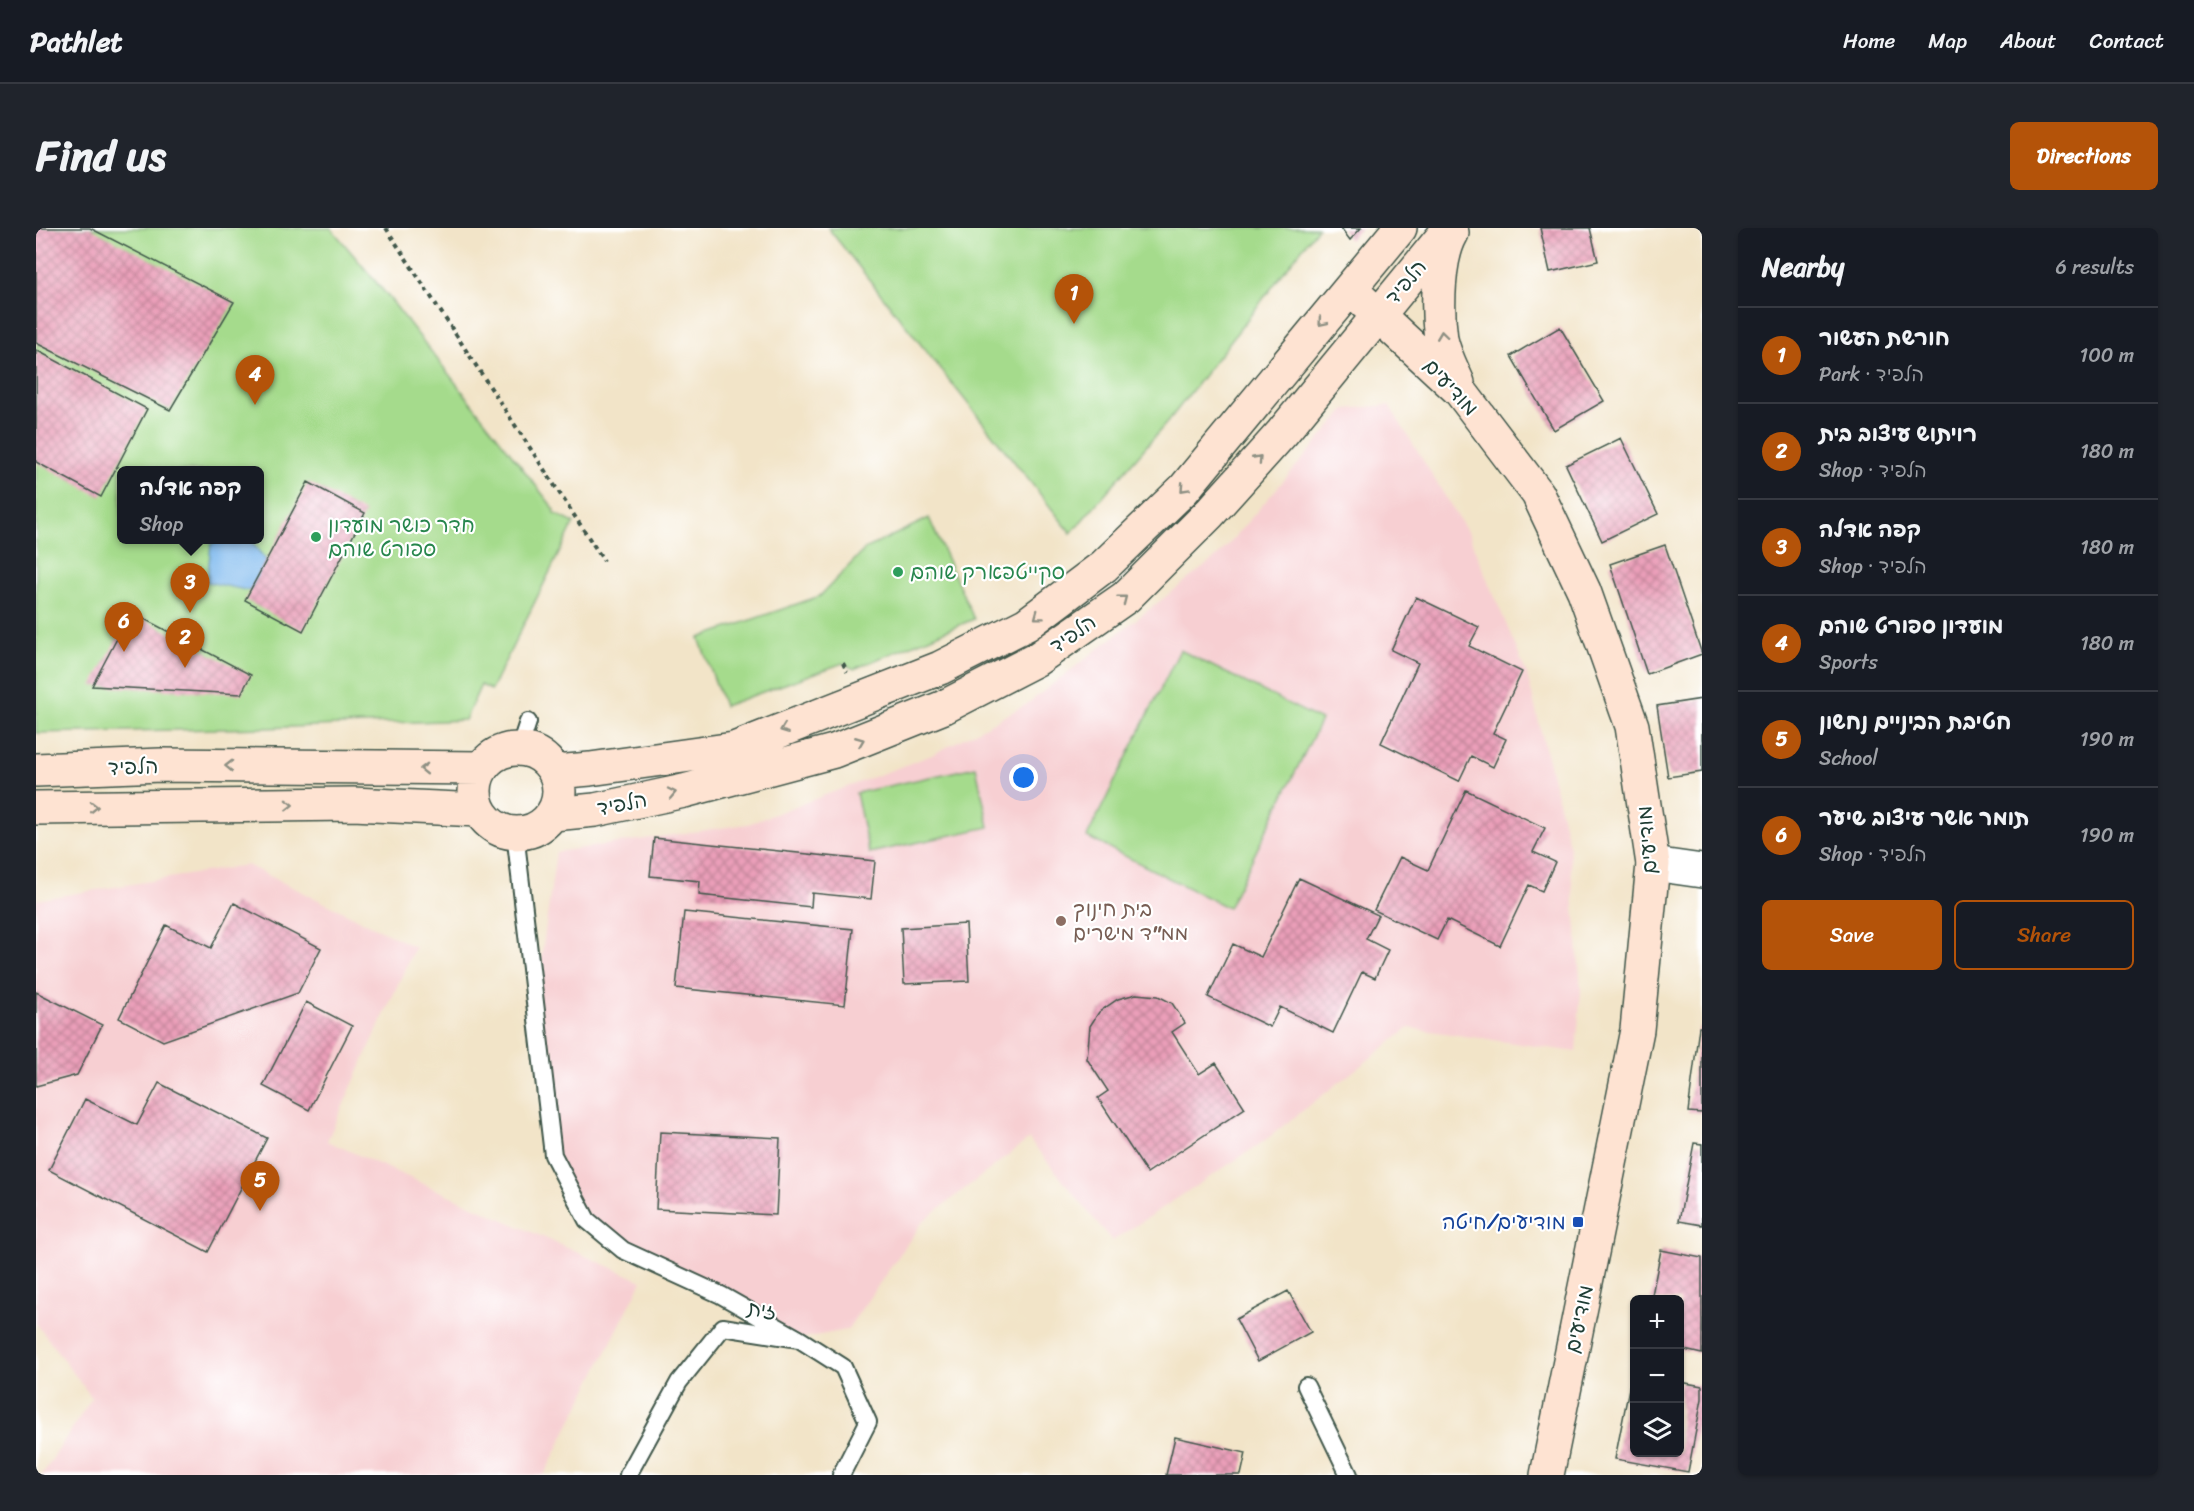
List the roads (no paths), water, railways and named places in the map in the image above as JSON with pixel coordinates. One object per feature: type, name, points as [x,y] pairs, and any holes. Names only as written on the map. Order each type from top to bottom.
[{"type":"street","name":"הלפיד","points":[[555,772],[734,749],[940,669],[1027,624],[1104,566],[1184,489],[1400,228]]},
{"type":"street","name":"הלפיד","points":[[553,814],[596,810],[684,791],[834,751],[944,707],[1037,659],[1126,597],[1210,513],[1282,433],[1378,315],[1453,228]]},
{"type":"street","points":[[1453,228],[1447,242],[1441,274],[1439,312],[1442,341],[1460,391]]},
{"type":"street","name":"מודיעים","points":[[1350,289],[1460,391],[1538,494],[1584,591],[1632,726],[1653,864],[1637,1030],[1547,1475]]},
{"type":"street","points":[[524,735],[534,752],[546,760],[555,772],[559,786],[558,801],[553,814],[543,825],[530,832],[515,833],[501,830],[489,822],[479,810],[475,796],[476,782],[482,768],[492,757],[505,751],[524,735]]},
{"type":"street","name":"הלפיד","points":[[36,770],[161,765],[482,768]]},
{"type":"street","name":"הלפיד","points":[[36,808],[353,804],[479,810]]},
{"type":"street","points":[[1653,864],[1702,871]]},
{"type":"lane","points":[[515,833],[553,1155],[587,1220],[623,1250],[721,1295],[799,1339]]},
{"type":"lane","name":"זית","points":[[628,1475],[680,1382],[723,1327],[799,1339],[843,1367],[868,1422],[841,1475]]},
{"type":"lane","points":[[1306,1386],[1349,1475]]},
{"type":"water","points":[[211,544],[253,544],[266,560],[250,591],[207,582]]},
{"type":"place","name":"חורשת העשור","points":[[1074,324]]},
{"type":"place","name":"מועדון ספורט שוהם","points":[[255,405]]},
{"type":"place","name":"חדר כושר מועדון ספורט שוהם","points":[[316,537]]},
{"type":"place","name":"סקייטפארק שוהם","points":[[898,572]]},
{"type":"place","name":"קפה אדלה","points":[[190,613]]},
{"type":"place","name":"תומר אשר עיצוב שיער","points":[[124,652]]},
{"type":"place","name":"רויתוש עיצוב בית","points":[[185,668]]},
{"type":"place","name":"בית חינוך ממ\"ד מישרים","points":[[1061,921]]},
{"type":"place","name":"חטיבת הביניים נחשון","points":[[260,1211]]},
{"type":"place","name":"מודיעים/חיטה","points":[[1578,1222]]}]
